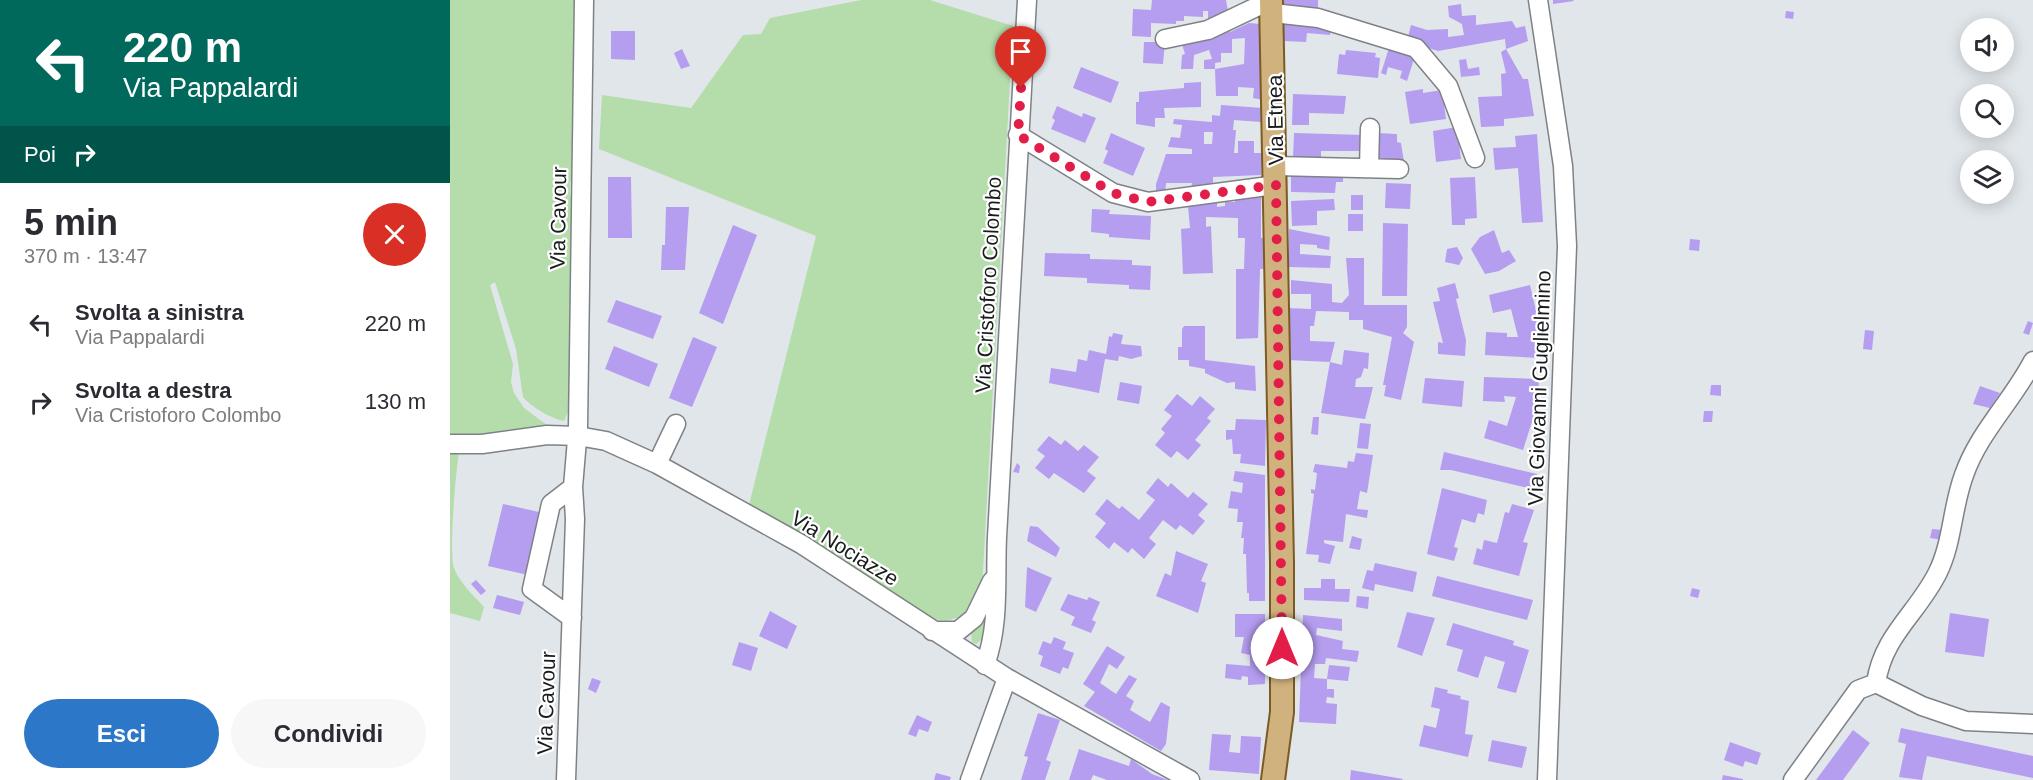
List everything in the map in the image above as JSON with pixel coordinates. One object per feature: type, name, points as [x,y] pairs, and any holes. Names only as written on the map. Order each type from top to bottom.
[{"type":"main road","name":"Via Etnea","points":[[1272,4],[1282,712],[1273,780]]},
{"type":"street","name":"Via Cavour","points":[[578,436],[584,0]]},
{"type":"street","name":"Via Cristoforo Colombo","points":[[985,664],[995,619],[995,573],[1018,135],[1020,18],[1027,0]]},
{"type":"street","name":"Via Giovanni Guglielmino","points":[[1538,0],[1561,146],[1567,236],[1547,780]]},
{"type":"street","points":[[1165,39],[1208,30],[1272,4],[1416,48],[1448,86],[1475,158]]},
{"type":"street","points":[[1369,168],[1370,128]]},
{"type":"street","points":[[1018,135],[1113,193],[1148,202],[1276,175],[1369,168],[1399,169]]},
{"type":"street","points":[[1876,683],[1879,664],[1886,646],[1937,574],[1948,548],[1963,475],[2033,361]]},
{"type":"street","points":[[657,464],[676,424]]},
{"type":"street","name":"Via Nociazze","points":[[450,444],[482,444],[547,435],[578,436],[606,441],[657,464],[801,544],[932,631],[959,639],[985,664],[1007,678],[1190,780]]},
{"type":"street","points":[[575,519],[573,487],[578,436]]},
{"type":"street","points":[[575,519],[585,447],[578,436]]},
{"type":"street","points":[[572,618],[532,589],[551,504],[573,487]]},
{"type":"street","name":"Via Cavour","points":[[566,780],[575,519]]},
{"type":"street","points":[[959,639],[987,596],[995,573]]},
{"type":"street","points":[[970,780],[1007,678]]},
{"type":"street","points":[[1793,780],[1858,690],[1876,683],[1922,706],[1966,721],[2033,724]]},
{"type":"green space","points":[[450,0],[576,0],[574,179],[570,182],[570,195],[575,196],[570,407],[564,421],[542,412],[523,397],[516,349],[495,282],[490,285],[513,364],[511,382],[514,393],[524,408],[551,428],[502,436],[450,437]]},
{"type":"green space","points":[[861,0],[930,0],[1013,26],[982,590],[966,612],[948,620],[932,618],[915,611],[748,509],[816,236],[599,149],[602,95],[691,108],[743,35],[761,34],[770,18]]},
{"type":"green space","points":[[450,451],[459,452],[453,525],[453,565],[462,582],[484,607],[480,621],[450,613]]},
{"type":"green space","points":[[988,608],[985,637],[976,644],[972,642],[971,630]]},
{"type":"building","points":[[1152,0],[1226,0],[1229,17],[1208,24],[1208,11],[1203,11],[1203,17],[1184,16],[1184,21],[1176,21],[1176,24],[1151,23],[1151,37],[1132,36],[1133,9],[1151,10]]},
{"type":"building","points":[[1284,0],[1318,0],[1318,15],[1284,9]]},
{"type":"building","points":[[1553,0],[1573,0],[1574,1],[1553,4]]},
{"type":"building","points":[[1461,4],[1462,16],[1476,15],[1476,25],[1512,21],[1516,28],[1525,26],[1528,41],[1506,49],[1505,39],[1438,51],[1407,41],[1411,25],[1427,30],[1448,29],[1448,37],[1464,35],[1462,24],[1449,17],[1448,6]]},
{"type":"building","points":[[1786,11],[1794,12],[1793,19],[1785,18]]},
{"type":"building","points":[[1284,20],[1331,26],[1330,35],[1307,33],[1306,42],[1284,41]]},
{"type":"building","points":[[1249,23],[1261,24],[1263,100],[1253,98],[1254,88],[1238,87],[1238,96],[1216,96],[1215,69],[1204,69],[1204,60],[1212,59],[1209,50],[1194,55],[1193,69],[1181,69],[1182,55],[1185,54],[1181,41],[1228,26],[1230,32]],"holes":[[[1245,38],[1244,64],[1215,69],[1215,63],[1221,62],[1221,53],[1232,53],[1232,39]]]},
{"type":"building","points":[[611,31],[635,31],[635,60],[611,59]]},
{"type":"building","points":[[1144,42],[1165,42],[1163,64],[1143,63]]},
{"type":"building","points":[[1389,48],[1415,56],[1407,81],[1400,78],[1402,71],[1388,67],[1386,75],[1381,73]]},
{"type":"building","points":[[682,49],[690,66],[681,69],[674,53]]},
{"type":"building","points":[[1506,49],[1523,79],[1528,79],[1534,116],[1504,119],[1504,126],[1481,127],[1478,97],[1502,96],[1501,74],[1506,73],[1501,52]]},
{"type":"building","points":[[1346,50],[1376,53],[1375,57],[1380,58],[1378,78],[1337,74],[1339,54],[1345,55]]},
{"type":"building","points":[[1466,59],[1468,69],[1479,67],[1480,75],[1461,77],[1459,60]]},
{"type":"building","points":[[1081,67],[1119,82],[1111,103],[1073,88]]},
{"type":"building","points":[[1201,82],[1201,107],[1164,108],[1165,118],[1155,118],[1155,127],[1136,124],[1136,102],[1139,102],[1139,92],[1184,88],[1184,83]]},
{"type":"building","points":[[1423,89],[1423,93],[1442,90],[1446,119],[1410,124],[1405,92]]},
{"type":"building","points":[[1293,94],[1346,96],[1344,114],[1309,113],[1309,125],[1292,125]]},
{"type":"building","points":[[1221,105],[1262,108],[1261,122],[1234,120],[1233,130],[1236,130],[1234,153],[1238,153],[1238,141],[1254,141],[1254,153],[1262,153],[1261,175],[1213,177],[1213,185],[1191,191],[1192,183],[1166,183],[1165,195],[1156,195],[1156,184],[1166,154],[1192,154],[1192,149],[1168,147],[1171,137],[1180,138],[1182,125],[1173,124],[1174,119],[1212,122],[1212,115],[1220,116]],"holes":[[[1204,132],[1213,132],[1212,144],[1204,144]]]},
{"type":"building","points":[[1057,106],[1082,117],[1083,113],[1096,118],[1085,143],[1051,129],[1055,120],[1052,118]]},
{"type":"building","points":[[1457,127],[1461,159],[1436,162],[1433,131]]},
{"type":"building","points":[[1111,133],[1145,148],[1133,176],[1103,163]]},
{"type":"building","points":[[1294,133],[1365,135],[1364,151],[1321,151],[1321,160],[1293,159]]},
{"type":"building","points":[[1377,133],[1397,134],[1397,142],[1401,143],[1404,162],[1376,161]]},
{"type":"building","points":[[1537,134],[1543,222],[1522,223],[1518,168],[1495,170],[1493,148],[1516,147],[1515,136]]},
{"type":"building","points":[[1291,170],[1343,171],[1343,182],[1336,182],[1335,193],[1291,192]]},
{"type":"building","points":[[608,177],[631,177],[632,238],[608,238]]},
{"type":"building","points":[[1475,177],[1477,218],[1465,219],[1465,225],[1452,225],[1450,178]]},
{"type":"building","points":[[1386,183],[1411,184],[1410,209],[1385,208]]},
{"type":"building","points":[[1351,195],[1363,195],[1363,210],[1351,210]]},
{"type":"building","points":[[1235,196],[1261,196],[1261,238],[1267,238],[1266,269],[1260,269],[1258,338],[1236,339],[1236,269],[1244,269],[1245,238],[1238,238],[1238,218],[1206,217],[1206,227],[1211,226],[1213,273],[1183,274],[1181,229],[1190,228],[1188,206],[1217,200],[1217,207],[1225,206],[1225,202],[1235,202]]},
{"type":"building","points":[[1334,199],[1335,210],[1317,211],[1317,225],[1292,226],[1291,201]]},
{"type":"building","points":[[666,207],[689,207],[685,270],[661,270],[662,245],[665,245]]},
{"type":"building","points":[[1092,209],[1110,210],[1109,214],[1151,216],[1150,240],[1109,237],[1109,234],[1091,232]]},
{"type":"building","points":[[1348,214],[1363,214],[1363,231],[1348,231]]},
{"type":"building","points":[[1383,223],[1408,224],[1407,296],[1382,296]]},
{"type":"building","points":[[733,225],[757,235],[723,324],[699,313]]},
{"type":"building","points":[[1289,229],[1330,237],[1329,250],[1317,248],[1317,245],[1300,244],[1300,254],[1331,256],[1330,268],[1289,267]]},
{"type":"building","points":[[1494,230],[1502,253],[1509,250],[1516,261],[1499,271],[1485,274],[1471,249],[1480,237]]},
{"type":"building","points":[[1690,239],[1700,240],[1699,251],[1689,250]]},
{"type":"building","points":[[1457,247],[1463,258],[1459,265],[1445,262],[1447,249]]},
{"type":"building","points":[[1045,253],[1090,254],[1090,259],[1132,260],[1132,265],[1151,266],[1150,290],[1129,289],[1129,285],[1087,283],[1087,278],[1044,276]]},
{"type":"building","points":[[1346,258],[1364,258],[1364,305],[1407,305],[1407,327],[1403,333],[1414,342],[1401,400],[1384,396],[1386,385],[1383,385],[1392,337],[1363,329],[1363,320],[1349,320],[1349,312],[1316,311],[1314,326],[1310,326],[1310,341],[1335,342],[1330,362],[1288,360],[1287,308],[1311,309],[1311,294],[1291,294],[1291,280],[1332,284],[1332,302],[1342,303],[1349,295]]},
{"type":"building","points":[[1455,283],[1459,298],[1456,299],[1466,340],[1465,356],[1438,354],[1438,342],[1443,343],[1433,302],[1440,301],[1437,288]]},
{"type":"building","points":[[1530,285],[1541,332],[1540,358],[1485,355],[1486,332],[1507,333],[1507,337],[1518,337],[1511,309],[1493,313],[1489,295]]},
{"type":"building","points":[[616,300],[662,316],[653,339],[607,322]]},
{"type":"building","points":[[2028,321],[2033,323],[2029,335],[2023,333]]},
{"type":"building","points":[[1184,326],[1205,326],[1205,360],[1255,366],[1256,391],[1235,389],[1235,382],[1227,383],[1205,373],[1205,369],[1189,366],[1189,360],[1178,360],[1178,347],[1182,347]]},
{"type":"building","points":[[1865,330],[1874,331],[1872,350],[1863,349]]},
{"type":"building","points":[[1113,333],[1123,335],[1121,344],[1141,346],[1142,356],[1131,359],[1119,356],[1118,361],[1105,359],[1099,393],[1049,383],[1051,368],[1076,372],[1078,359],[1087,361],[1089,350],[1106,354],[1109,336],[1112,337]]},
{"type":"building","points":[[693,337],[717,347],[692,407],[669,398]]},
{"type":"building","points":[[614,346],[658,364],[649,387],[605,369]]},
{"type":"building","points":[[1344,350],[1369,353],[1368,369],[1364,368],[1361,377],[1356,379],[1355,387],[1373,387],[1365,419],[1321,413],[1330,362],[1342,365]]},
{"type":"building","points":[[1484,377],[1539,379],[1538,403],[1523,450],[1484,438],[1489,420],[1507,426],[1516,397],[1504,396],[1505,402],[1483,401]]},
{"type":"building","points":[[1425,378],[1464,381],[1462,407],[1422,403]]},
{"type":"building","points":[[1120,382],[1142,386],[1139,404],[1117,400]]},
{"type":"building","points":[[1711,385],[1721,385],[1721,396],[1710,395]]},
{"type":"building","points":[[1980,386],[2000,393],[1990,408],[1973,404]]},
{"type":"building","points":[[1177,394],[1192,406],[1200,396],[1215,409],[1207,418],[1211,421],[1195,440],[1201,445],[1188,460],[1177,451],[1171,458],[1155,445],[1165,433],[1161,429],[1172,416],[1164,410]]},
{"type":"building","points":[[1704,411],[1713,411],[1712,422],[1703,422]]},
{"type":"building","points":[[1313,417],[1319,417],[1318,435],[1311,434]]},
{"type":"building","points":[[1236,419],[1266,420],[1265,466],[1240,463],[1241,454],[1233,454],[1232,439],[1226,440],[1226,430],[1235,430]]},
{"type":"building","points":[[1360,423],[1371,424],[1368,449],[1357,448]]},
{"type":"building","points":[[1049,436],[1061,445],[1065,440],[1078,451],[1084,445],[1099,457],[1087,471],[1096,478],[1084,493],[1054,473],[1049,479],[1035,468],[1045,456],[1037,450]]},
{"type":"building","points":[[1444,452],[1537,474],[1533,489],[1451,470],[1440,470]]},
{"type":"building","points":[[1356,453],[1373,455],[1367,493],[1360,491],[1357,509],[1368,510],[1367,518],[1346,514],[1343,542],[1324,540],[1324,543],[1335,546],[1330,564],[1318,562],[1319,555],[1306,554],[1314,494],[1311,493],[1311,489],[1315,490],[1317,473],[1313,472],[1315,464],[1347,468],[1348,461],[1354,462]]},
{"type":"building","points":[[1017,463],[1020,466],[1019,473],[1013,472]]},
{"type":"building","points":[[1235,471],[1265,475],[1265,601],[1249,601],[1249,593],[1247,593],[1246,554],[1243,554],[1244,538],[1241,538],[1243,522],[1237,522],[1238,509],[1228,508],[1231,491],[1242,493],[1243,483],[1233,481]]},
{"type":"building","points":[[1158,478],[1168,487],[1171,483],[1188,498],[1193,492],[1208,504],[1198,515],[1205,521],[1193,535],[1180,525],[1176,530],[1163,520],[1149,538],[1156,544],[1144,559],[1132,548],[1128,553],[1114,542],[1109,549],[1095,537],[1106,523],[1095,514],[1107,499],[1119,509],[1122,506],[1139,520],[1155,500],[1146,493]]},
{"type":"building","points":[[1442,488],[1487,500],[1484,515],[1478,513],[1475,523],[1462,519],[1454,547],[1458,548],[1454,561],[1427,554]]},
{"type":"building","points":[[503,504],[557,516],[542,578],[488,566]]},
{"type":"building","points":[[1512,504],[1534,510],[1523,542],[1528,543],[1519,576],[1473,564],[1477,548],[1482,550],[1484,540],[1497,543],[1505,512],[1509,513]]},
{"type":"building","points":[[1030,526],[1038,527],[1060,548],[1056,557],[1027,541]]},
{"type":"building","points":[[1932,529],[1944,530],[1943,540],[1930,538]]},
{"type":"building","points":[[1352,536],[1362,539],[1360,550],[1349,548]]},
{"type":"building","points":[[1176,551],[1208,564],[1201,581],[1206,583],[1198,613],[1156,596],[1165,573],[1171,576]]},
{"type":"building","points":[[1375,563],[1417,572],[1413,592],[1375,584],[1374,591],[1362,588],[1367,570],[1373,571]]},
{"type":"building","points":[[1027,567],[1052,578],[1036,612],[1025,607]]},
{"type":"building","points":[[1437,576],[1533,600],[1527,620],[1432,596]]},
{"type":"building","points":[[1321,579],[1335,579],[1335,589],[1350,589],[1349,602],[1304,600],[1304,588],[1321,588]]},
{"type":"building","points":[[476,580],[486,591],[481,595],[471,584]]},
{"type":"building","points":[[1692,588],[1700,590],[1698,598],[1690,596]]},
{"type":"building","points":[[1068,594],[1087,600],[1089,597],[1100,602],[1092,620],[1096,622],[1091,633],[1071,625],[1075,617],[1060,610]]},
{"type":"building","points":[[497,595],[524,602],[520,615],[493,608]]},
{"type":"building","points":[[1357,596],[1369,597],[1368,609],[1356,607]]},
{"type":"building","points":[[770,611],[797,626],[787,649],[759,636]]},
{"type":"building","points":[[1407,612],[1435,618],[1422,656],[1397,647]]},
{"type":"building","points":[[1950,613],[1989,619],[1984,657],[1945,652]]},
{"type":"building","points":[[1235,614],[1265,614],[1265,684],[1248,685],[1248,677],[1242,676],[1241,680],[1225,678],[1226,664],[1250,666],[1250,655],[1241,653],[1244,637],[1235,637]]},
{"type":"building","points":[[1303,615],[1342,619],[1342,631],[1317,628],[1316,635],[1343,641],[1342,649],[1359,651],[1357,662],[1326,658],[1325,664],[1315,664],[1314,678],[1327,679],[1327,689],[1334,689],[1334,698],[1327,697],[1326,703],[1337,704],[1336,724],[1299,722]]},
{"type":"building","points":[[1453,623],[1514,641],[1513,645],[1529,650],[1516,693],[1497,688],[1505,662],[1485,656],[1478,678],[1457,671],[1463,650],[1446,645]]},
{"type":"building","points":[[1054,637],[1066,642],[1063,649],[1074,653],[1068,669],[1063,667],[1060,674],[1040,666],[1043,656],[1038,654],[1043,641],[1051,644]]},
{"type":"building","points":[[739,642],[758,648],[751,671],[732,665]]},
{"type":"building","points":[[1107,646],[1125,657],[1117,669],[1109,664],[1100,683],[1116,694],[1129,675],[1137,679],[1126,696],[1134,701],[1130,710],[1150,722],[1161,702],[1170,707],[1166,744],[1161,751],[1084,706],[1095,692],[1083,684]]},
{"type":"building","points":[[1329,665],[1350,667],[1348,681],[1327,679]]},
{"type":"building","points":[[592,678],[601,681],[596,693],[588,689]]},
{"type":"building","points":[[1435,687],[1448,690],[1447,693],[1461,696],[1460,699],[1469,701],[1465,734],[1473,735],[1468,757],[1419,746],[1424,725],[1436,728],[1440,709],[1431,707]]},
{"type":"building","points":[[1038,713],[1060,720],[1046,760],[1051,762],[1045,780],[1021,780],[1028,757],[1024,756]]},
{"type":"building","points":[[917,715],[932,722],[928,732],[919,729],[916,737],[908,734]]},
{"type":"building","points":[[1901,728],[2033,756],[2033,778],[1927,756],[1922,780],[1899,777],[1906,744],[1898,742]]},
{"type":"building","points":[[1853,730],[1870,743],[1843,780],[1816,780]]},
{"type":"building","points":[[1212,734],[1231,735],[1229,752],[1240,753],[1241,736],[1261,737],[1259,774],[1209,770]]},
{"type":"building","points":[[1492,740],[1527,747],[1522,768],[1488,761]]},
{"type":"building","points":[[1730,742],[1761,753],[1757,765],[1745,761],[1743,767],[1724,760]]},
{"type":"building","points":[[1079,749],[1129,766],[1131,759],[1152,774],[1168,780],[1107,780],[1093,775],[1091,780],[1069,780]]},
{"type":"building","points":[[1351,770],[1403,779],[1350,780]]},
{"type":"building","points":[[936,773],[951,777],[950,780],[934,780]]},
{"type":"building","points":[[1723,775],[1743,779],[1743,780],[1722,780]]},
{"type":"route","points":[[1021,88],[1018,135],[1113,193],[1148,202],[1276,185],[1282,648]]}]
